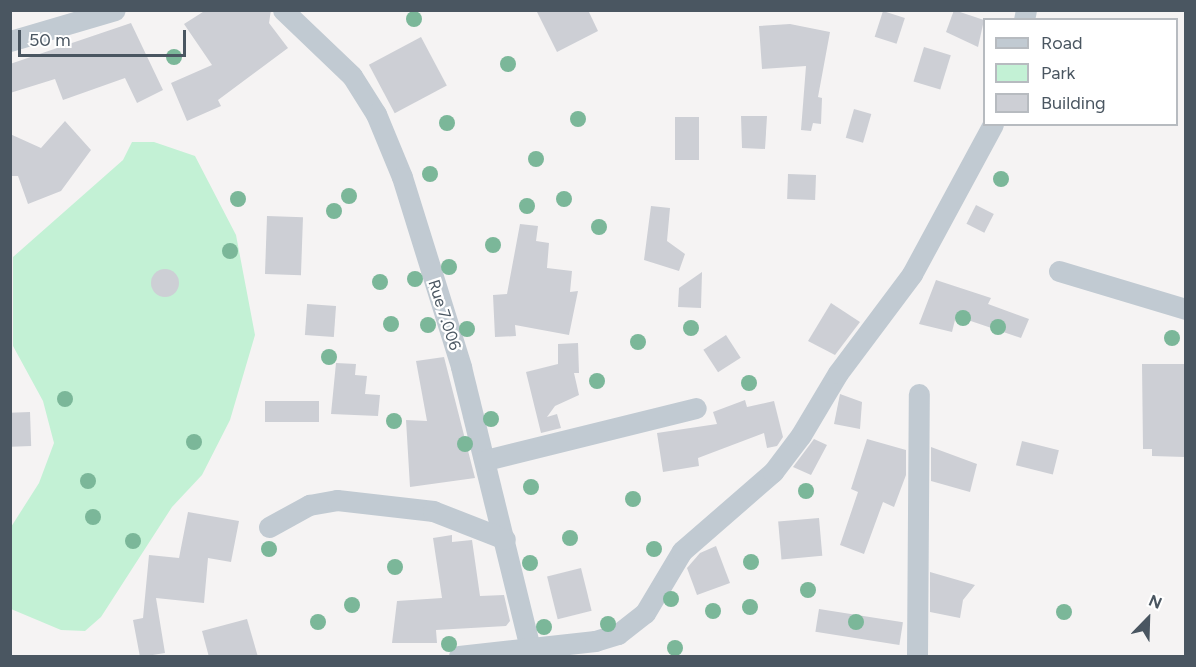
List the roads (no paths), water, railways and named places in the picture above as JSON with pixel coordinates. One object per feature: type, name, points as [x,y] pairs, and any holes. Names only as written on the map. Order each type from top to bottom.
[{"type":"street","points":[[10,41],[115,10]]},
{"type":"street","name":"Rue 7.006","points":[[283,10],[352,76],[376,114],[402,177],[486,460],[532,652]]},
{"type":"street","points":[[459,657],[532,652],[618,634],[645,613],[682,551],[773,472],[912,274],[992,126]]},
{"type":"street","points":[[1059,271],[1185,309]]},
{"type":"street","points":[[917,657],[919,394]]},
{"type":"street","points":[[486,460],[696,408]]},
{"type":"street","points":[[269,527],[309,505],[337,500],[433,511],[505,539]]}]
